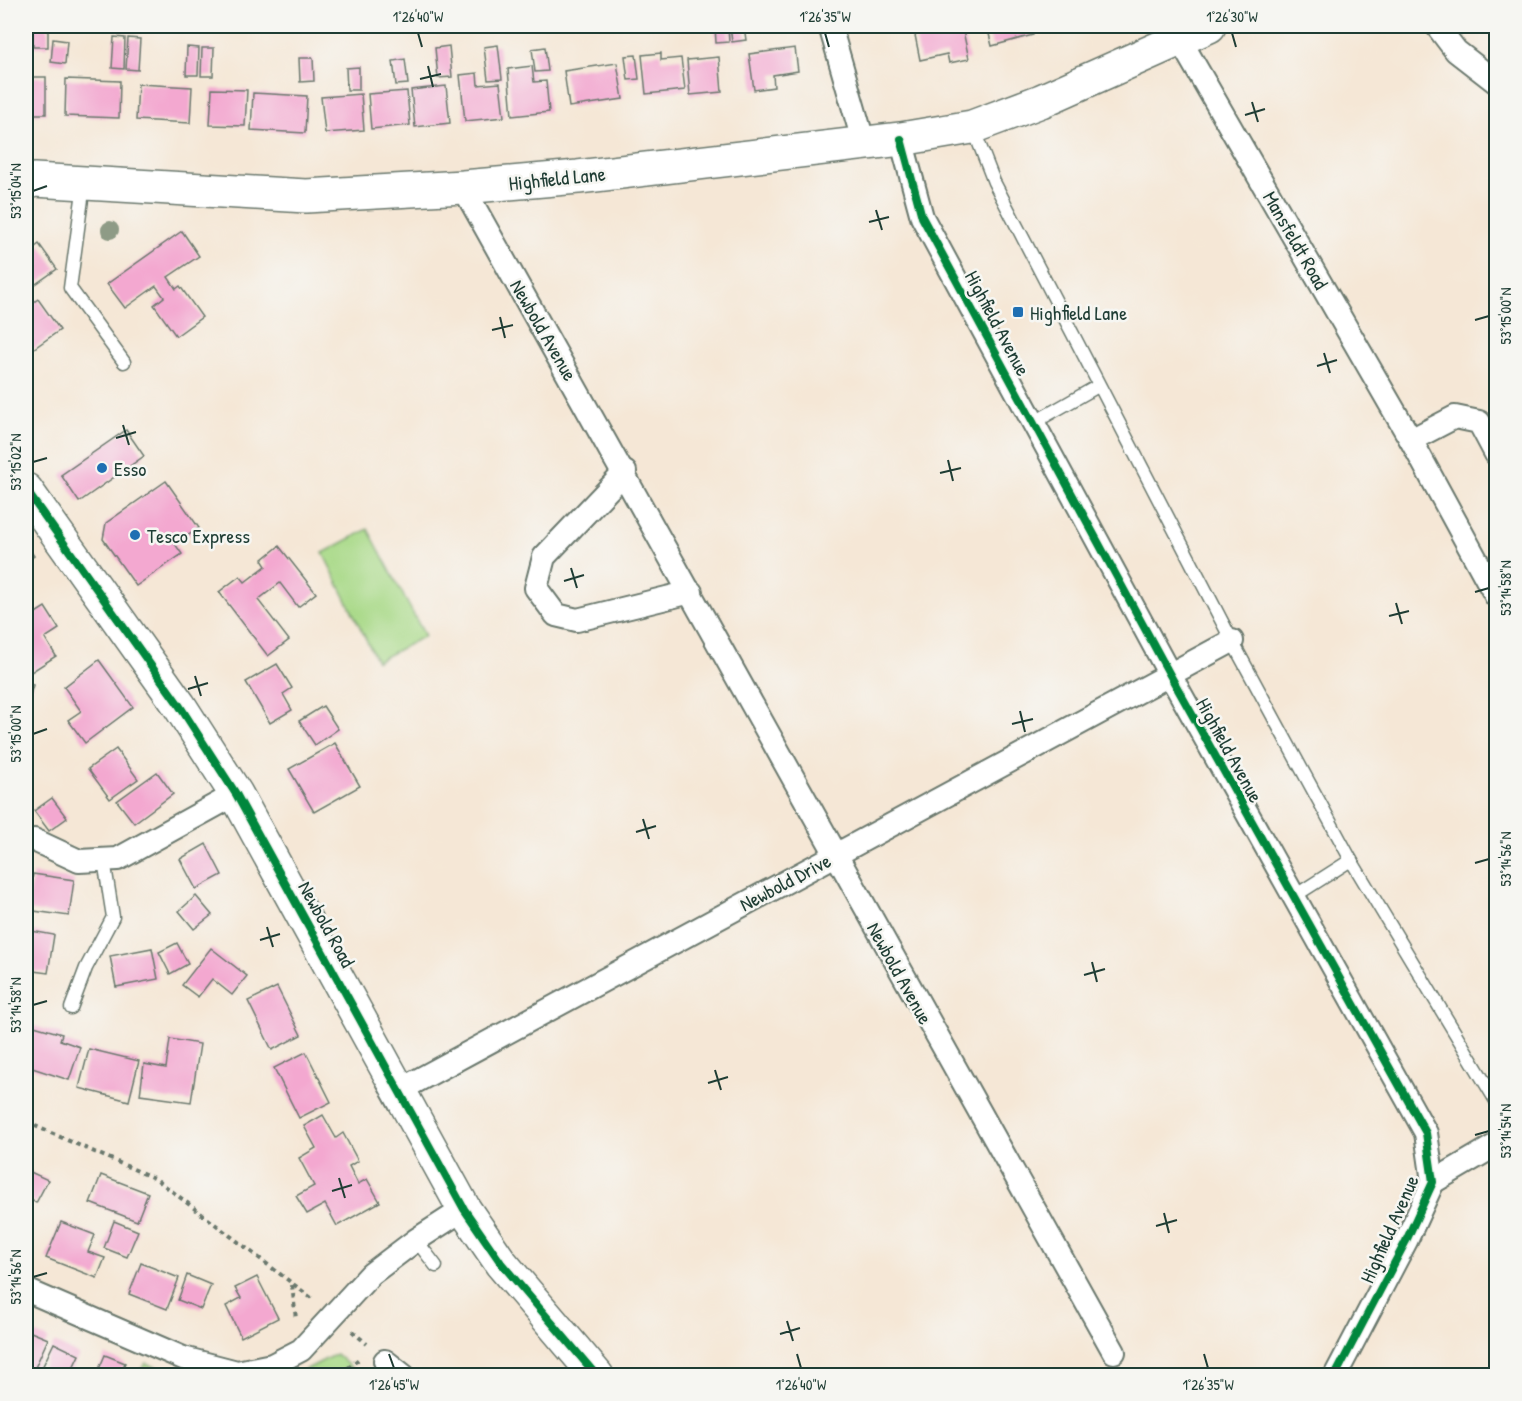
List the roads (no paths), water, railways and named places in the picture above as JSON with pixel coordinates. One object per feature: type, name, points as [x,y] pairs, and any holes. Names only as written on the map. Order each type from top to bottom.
[{"type":"street","points":[[830,26],[864,144]]},
{"type":"street","name":"Highfield Lane","points":[[26,183],[34,180],[306,196],[463,188],[864,144],[972,127],[1041,101],[1209,26]]},
{"type":"street","points":[[1437,26],[1456,51],[1497,82]]},
{"type":"street","name":"Mansfeldt Road","points":[[1180,40],[1494,586]]},
{"type":"street","name":"Highfield Avenue","points":[[901,139],[922,217],[1170,675],[1426,1133],[1433,1182],[1406,1241],[1335,1376]]},
{"type":"street","name":"Newbold Avenue","points":[[463,188],[625,472],[834,855],[1114,1352]]},
{"type":"street","points":[[1411,440],[1455,417],[1479,422],[1497,454]]},
{"type":"street","points":[[625,472],[544,557],[536,588],[556,615],[578,620],[691,592]]},
{"type":"street","name":"Newbold Road","points":[[26,490],[178,705],[236,794],[464,1209],[501,1263],[597,1376]]},
{"type":"street","name":"Newbold Drive","points":[[400,1090],[1232,641]]},
{"type":"street","points":[[34,840],[79,861],[118,859],[236,794]]},
{"type":"street","points":[[1433,1182],[1497,1145]]},
{"type":"street","points":[[26,1290],[183,1358],[237,1372],[272,1365],[301,1350],[371,1274],[416,1240],[464,1209]]},
{"type":"street","points":[[378,1354],[404,1376]]},
{"type":"lane","points":[[972,127],[994,182],[1232,641],[1351,860],[1497,1101]]},
{"type":"lane","points":[[84,183],[70,288],[124,363]]},
{"type":"lane","points":[[1033,423],[1098,386]]},
{"type":"lane","points":[[71,1008],[86,968],[113,917],[104,860]]},
{"type":"lane","points":[[1293,897],[1351,860]]},
{"type":"lane","points":[[416,1240],[436,1266]]},
{"type":"place","name":"Highfield Lane","points":[[1018,312]]},
{"type":"place","name":"Esso","points":[[102,468]]},
{"type":"place","name":"Tesco Express","points":[[135,535]]}]
